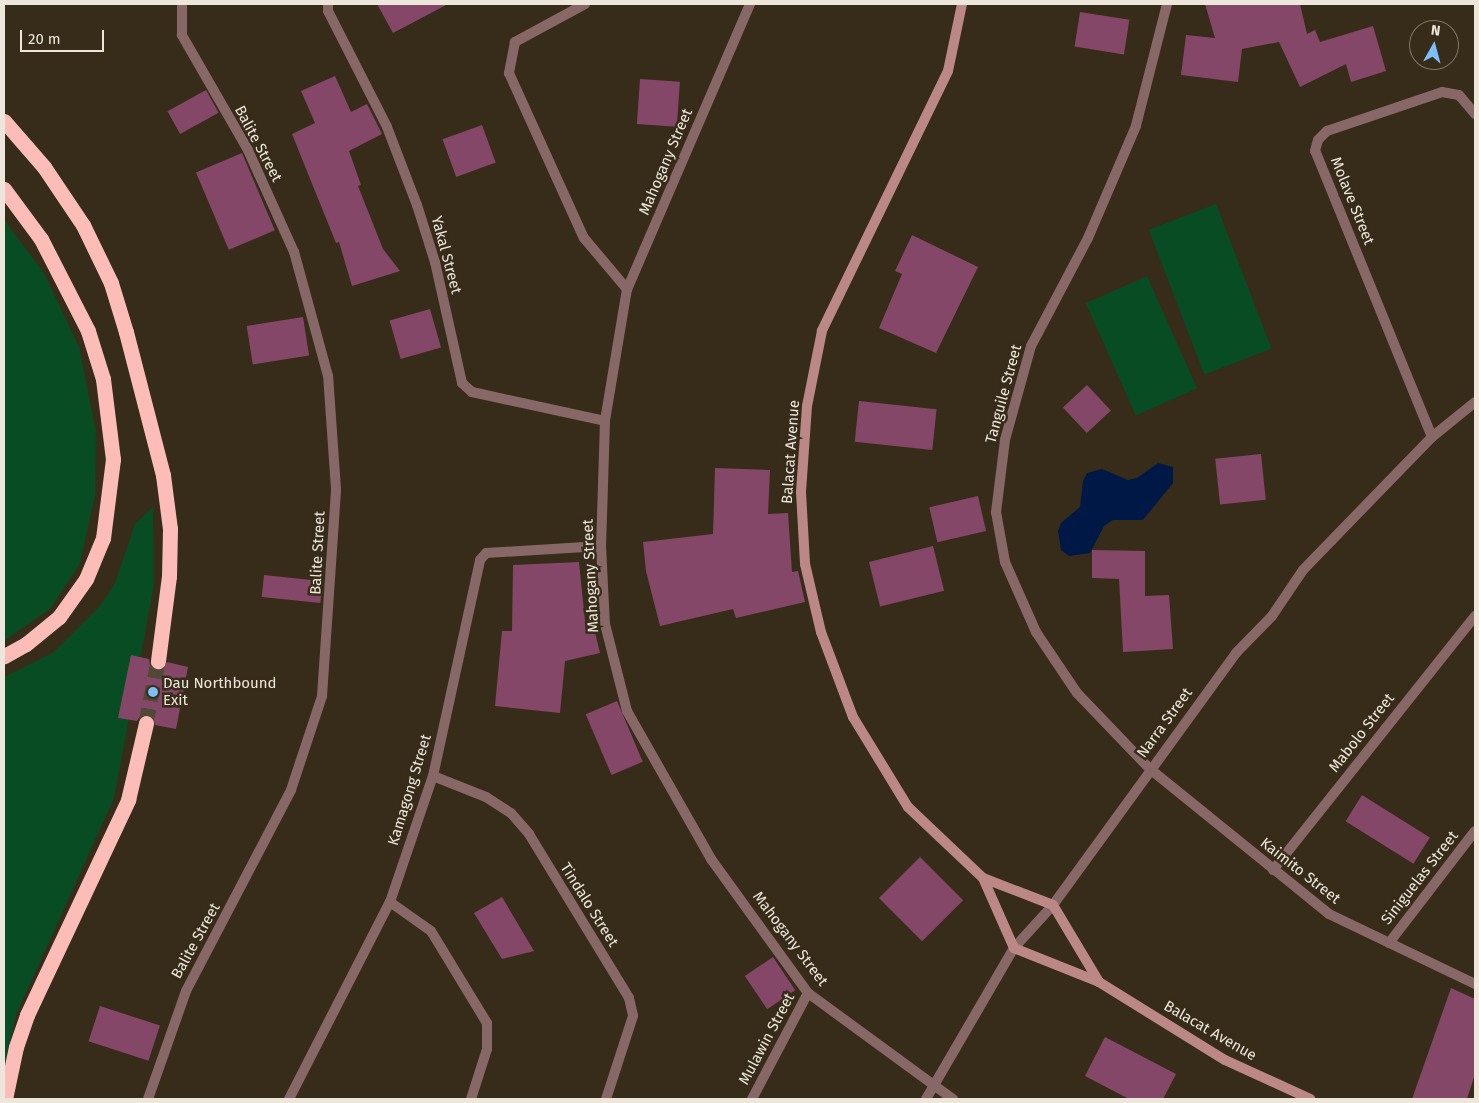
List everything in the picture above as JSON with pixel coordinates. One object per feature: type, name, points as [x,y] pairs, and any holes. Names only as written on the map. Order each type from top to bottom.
[{"type":"highway","points":[[5,122],[63,192],[83,226],[111,284],[126,332],[163,475],[170,529],[169,576],[158,661]]},
{"type":"highway","points":[[4,189],[41,239],[88,331],[104,379],[113,459],[103,538],[86,579],[59,617],[26,644],[4,656]]},
{"type":"highway","points":[[5,1099],[16,1047],[27,1014],[128,800],[146,723]]},
{"type":"street","name":"Balite Street","points":[[148,1099],[186,991],[291,790],[322,696],[336,489],[328,376],[294,252],[248,150],[182,35],[182,4]]},
{"type":"street","name":"Yakal Street","points":[[328,4],[328,12],[387,127],[417,205],[435,262],[462,384],[472,392],[605,421]]},
{"type":"street","points":[[585,4],[515,42],[510,72],[584,238],[627,290]]},
{"type":"street","name":"Mahogany Street","points":[[750,4],[627,290],[605,421],[601,546],[605,624],[627,711],[711,859],[808,993],[932,1086],[953,1099]]},
{"type":"street","name":"Balacat Avenue","points":[[962,4],[948,71],[822,331],[808,406],[801,492],[805,564],[821,632],[853,717],[908,807],[983,878],[1053,905],[1099,982]]},
{"type":"street","name":"Tanguile Street","points":[[1150,768],[1077,693],[1036,632],[1005,562],[996,512],[1005,440],[1031,346],[1088,238],[1136,126],[1167,4]]},
{"type":"street","name":"Molave Street","points":[[1432,437],[1315,151],[1318,140],[1327,131],[1442,92],[1459,95],[1475,114]]},
{"type":"street","name":"Narra Street","points":[[926,1099],[1014,948],[1053,905],[1150,768],[1236,653],[1272,616],[1304,570],[1432,437],[1475,402]]},
{"type":"street","name":"Kamagong Street","points":[[289,1099],[390,902],[433,776],[480,560],[491,553],[601,546]]},
{"type":"street","name":"Mabolo Street","points":[[1273,870],[1475,616]]},
{"type":"street","name":"Kaimito Street","points":[[1150,768],[1329,914],[1475,984]]},
{"type":"street","name":"Tindalo Street","points":[[433,776],[486,797],[511,813],[529,834],[629,998],[633,1016],[606,1099]]},
{"type":"street","name":"Siniguelas Street","points":[[1389,943],[1475,832]]},
{"type":"street","name":"Balacat Avenue","points":[[983,878],[1014,948],[1099,982],[1225,1060],[1310,1099]]},
{"type":"street","points":[[390,902],[431,931],[487,1023],[487,1049],[471,1099]]},
{"type":"street","name":"Mulawin Street","points":[[752,1099],[808,993]]},
{"type":"green space","points":[[1216,204],[1272,349],[1204,375],[1149,230]]},
{"type":"green space","points":[[4,220],[44,273],[79,347],[96,432],[95,495],[80,563],[51,608],[4,641]]},
{"type":"green space","points":[[1147,276],[1197,388],[1136,416],[1086,303]]},
{"type":"green space","points":[[153,507],[154,585],[114,798],[16,1015],[4,1070],[4,677],[54,652],[100,606],[115,583],[135,524]]},
{"type":"water","points":[[1158,463],[1173,467],[1173,483],[1143,520],[1113,520],[1104,526],[1090,553],[1069,556],[1061,550],[1058,531],[1061,523],[1080,507],[1083,481],[1087,473],[1102,469],[1128,480],[1137,478]]},
{"type":"building","points":[[377,4],[448,4],[393,33]]},
{"type":"building","points":[[1205,4],[1300,4],[1307,34],[1315,30],[1320,42],[1373,26],[1386,71],[1351,82],[1346,64],[1300,87],[1279,42],[1242,49],[1238,82],[1181,75],[1186,35],[1215,38]]},
{"type":"building","points":[[1080,12],[1129,20],[1124,54],[1075,47]]},
{"type":"building","points":[[335,76],[351,112],[367,104],[382,134],[349,151],[361,185],[358,186],[383,249],[400,271],[352,286],[339,242],[336,243],[292,134],[315,123],[301,91]]},
{"type":"building","points":[[640,79],[680,82],[677,127],[637,124]]},
{"type":"building","points":[[206,90],[219,113],[180,134],[168,111]]},
{"type":"building","points":[[482,125],[496,163],[456,177],[443,139]]},
{"type":"building","points":[[242,153],[275,230],[229,250],[196,173]]},
{"type":"building","points":[[912,235],[978,267],[936,353],[879,328],[902,274],[895,271]]},
{"type":"building","points":[[430,309],[441,347],[401,359],[390,321]]},
{"type":"building","points":[[303,317],[309,356],[253,364],[247,326]]},
{"type":"building","points":[[1087,385],[1111,411],[1087,433],[1063,408]]},
{"type":"building","points":[[859,401],[937,409],[932,450],[855,442]]},
{"type":"building","points":[[1261,454],[1266,500],[1220,505],[1215,459]]},
{"type":"building","points":[[715,468],[770,470],[768,514],[788,513],[792,572],[798,571],[805,602],[736,618],[733,609],[660,626],[646,571],[643,542],[713,534]]},
{"type":"building","points":[[978,496],[986,531],[937,542],[929,507]]},
{"type":"building","points":[[933,546],[944,591],[880,607],[869,562]]},
{"type":"building","points":[[1092,550],[1145,551],[1145,596],[1169,595],[1173,649],[1123,652],[1119,579],[1092,578]]},
{"type":"building","points":[[579,562],[585,621],[592,620],[600,653],[565,661],[560,713],[495,706],[502,631],[512,631],[513,565]]},
{"type":"building","points":[[264,575],[323,581],[320,603],[262,597]]},
{"type":"building","name":"Dau Northbound Exit","points":[[131,655],[149,659],[150,665],[156,670],[162,669],[167,662],[188,667],[176,729],[155,725],[153,717],[148,714],[140,716],[137,721],[118,718]]},
{"type":"building","points":[[617,701],[643,762],[611,775],[586,714]]},
{"type":"building","points":[[1362,795],[1430,837],[1413,864],[1346,821]]},
{"type":"building","points":[[920,857],[963,900],[922,941],[879,898]]},
{"type":"building","points":[[502,897],[534,951],[502,959],[474,913]]},
{"type":"building","points":[[773,957],[795,990],[767,1009],[745,976]]},
{"type":"building","points":[[1451,988],[1475,999],[1475,1074],[1467,1099],[1412,1099]]},
{"type":"building","points":[[100,1006],[160,1025],[148,1061],[89,1041]]},
{"type":"building","points":[[1105,1037],[1176,1074],[1163,1099],[1129,1099],[1085,1076]]},
{"type":"tunnel","points":[[146,723],[158,661]]},
{"type":"place","name":"Dau Northbound Exit","points":[[153,692]]}]
